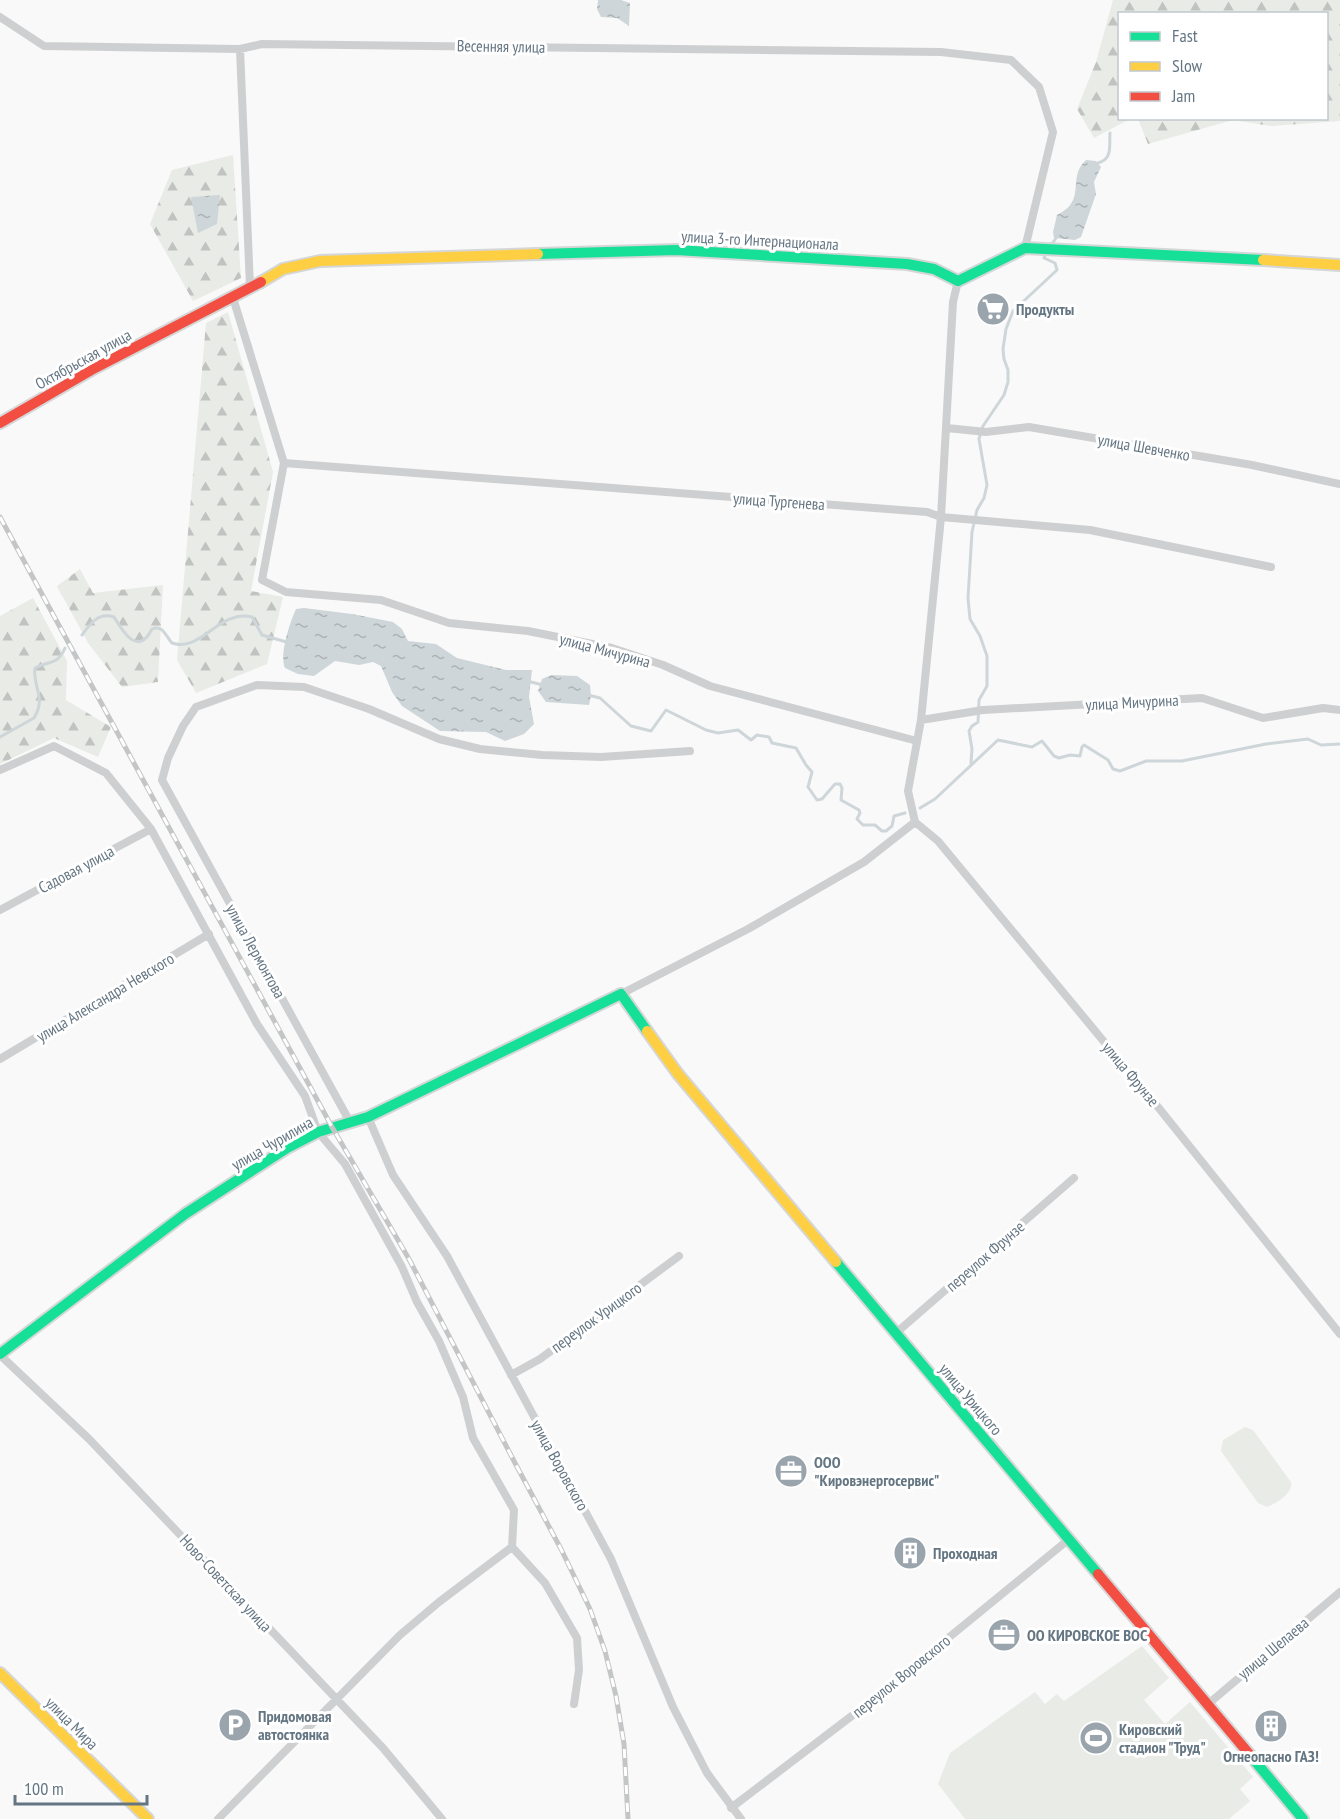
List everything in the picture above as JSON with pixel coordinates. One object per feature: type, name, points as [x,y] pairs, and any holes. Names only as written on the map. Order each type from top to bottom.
[{"type":"street","name":"Весенняя улица","points":[[0,16],[44,46],[240,49],[262,44],[428,44],[941,52],[1011,60],[1039,87],[1053,132],[1025,248]]},
{"type":"street","points":[[240,49],[250,288]]},
{"type":"street","points":[[621,994],[748,929],[855,867],[915,822],[908,791],[921,720],[942,517],[953,302],[958,281],[1025,248],[1340,265]]},
{"type":"street","name":"улица 3-го Интернационала","points":[[181,323],[233,298],[283,268],[320,261],[676,250],[907,264],[934,269],[958,281]]},
{"type":"street","points":[[233,298],[284,463]]},
{"type":"street","name":"Октябрьская улица","points":[[0,423],[95,368],[181,323]]},
{"type":"street","name":"улица Шевченко","points":[[946,428],[986,432],[1029,427],[1252,465],[1340,484]]},
{"type":"street","name":"улица Тургенева","points":[[284,463],[927,512],[942,517],[1090,530],[1271,567]]},
{"type":"street","name":"улица Мичурина","points":[[284,463],[262,580],[286,592],[381,600],[449,622],[528,631],[612,648],[663,665],[710,686],[917,741]]},
{"type":"street","name":"улица Лермонтова","points":[[350,1122],[162,780],[172,748],[196,707],[257,685],[304,687],[439,738],[480,749],[542,755],[601,757],[690,751]]},
{"type":"street","name":"улица Мичурина","points":[[921,720],[982,710],[1202,698],[1263,718],[1323,708],[1340,710]]},
{"type":"street","points":[[0,770],[54,746],[106,773],[151,829],[257,1024],[304,1096],[318,1131],[345,1164],[402,1267],[417,1302],[439,1341],[463,1397],[473,1438],[514,1510],[512,1547],[545,1583],[577,1638],[579,1670],[574,1704]]},
{"type":"street","name":"улица Фрунзе","points":[[915,822],[946,850],[1158,1107],[1340,1334]]},
{"type":"street","name":"Садовая улица","points":[[0,910],[151,829]]},
{"type":"street","name":"улица Александра Невского","points":[[0,1059],[209,934]]},
{"type":"street","name":"улица Чурилина","points":[[0,1354],[185,1214],[318,1131],[368,1116],[621,994]]},
{"type":"street","name":"улица Урицкого","points":[[621,994],[678,1074],[1303,1819]]},
{"type":"street","name":"улица Воровского","points":[[368,1116],[393,1175],[447,1256],[611,1559],[673,1707],[707,1773],[741,1819]]},
{"type":"street","name":"переулок Фрунзе","points":[[896,1333],[1074,1179]]},
{"type":"street","name":"переулок Урицкого","points":[[511,1375],[540,1359],[679,1256]]},
{"type":"street","name":"Ново-Советская улица","points":[[0,1354],[89,1439],[383,1748],[442,1819]]},
{"type":"street","name":"переулок Воровского","points":[[731,1808],[870,1702],[1068,1540]]},
{"type":"street","points":[[218,1819],[400,1635],[439,1602],[512,1547]]},
{"type":"street","name":"улица Шелаева","points":[[1207,1705],[1340,1592]]},
{"type":"street","name":"улица Мира","points":[[0,1673],[148,1819]]},
{"type":"green space","points":[[1113,0],[1340,0],[1340,121],[1271,126],[1233,120],[1328,120],[1328,12],[1118,12],[1118,120],[1128,120],[1094,138],[1077,109],[1096,62]]},
{"type":"green space","points":[[1138,120],[1233,120],[1148,144]]},
{"type":"green space","points":[[233,155],[241,278],[193,301],[150,224],[172,170]]},
{"type":"green space","points":[[228,312],[273,472],[251,591],[283,597],[267,664],[196,693],[177,660],[206,323]]},
{"type":"green space","points":[[80,569],[93,593],[163,585],[158,682],[122,687],[88,643],[57,586]]},
{"type":"green space","points":[[33,598],[67,661],[66,700],[111,727],[98,757],[54,738],[0,764],[0,616]]},
{"type":"green space","points":[[1245,1427],[1253,1430],[1291,1482],[1287,1494],[1267,1507],[1258,1503],[1221,1451],[1223,1440]]},
{"type":"green space","name":"Кировский стадион \"Труд\"","points":[[1142,1646],[1169,1678],[1144,1700],[1165,1724],[1190,1702],[1253,1777],[1240,1789],[1250,1801],[1229,1819],[965,1819],[938,1784],[950,1753],[1035,1692],[1045,1704],[1057,1694],[1064,1701]]},
{"type":"water","points":[[598,0],[621,0],[630,3],[629,26],[617,18],[601,17],[597,9]]},
{"type":"water","points":[[1086,160],[1096,161],[1101,167],[1094,182],[1096,194],[1081,237],[1075,240],[1054,238],[1057,215],[1072,203],[1077,174]]},
{"type":"water","points":[[220,195],[217,224],[198,233],[191,197]]},
{"type":"water","points":[[304,608],[393,622],[402,629],[408,641],[436,644],[457,658],[506,670],[532,670],[529,697],[534,724],[524,734],[505,741],[486,732],[440,731],[402,706],[392,692],[381,666],[373,662],[359,665],[335,661],[314,676],[298,674],[285,668],[283,655],[288,630],[296,609]]},
{"type":"water","points":[[551,675],[577,676],[590,685],[589,705],[546,702],[538,691],[542,679]]},
{"type":"waterway","points":[[1098,163],[1108,155],[1110,133]]},
{"type":"waterway","points":[[1050,247],[1058,235]]},
{"type":"waterway","points":[[971,763],[972,749],[969,731],[978,722],[979,700],[987,686],[987,656],[980,636],[970,619],[968,598],[972,532],[977,510],[984,498],[987,485],[979,439],[983,426],[1004,395],[1008,382],[1003,349],[1006,329],[1013,311],[1057,270],[1055,263],[1044,258],[1046,253]]},
{"type":"waterway","points":[[82,635],[95,620],[108,616],[114,617],[126,635],[136,641],[147,637],[152,629],[159,628],[172,643],[182,644],[192,642],[220,624],[240,616],[252,617],[262,635],[290,643]]},
{"type":"waterway","points":[[0,737],[34,718],[39,704],[35,668],[56,660],[65,648]]},
{"type":"waterway","points":[[527,681],[543,685]]},
{"type":"waterway","points":[[588,695],[600,698],[631,726],[651,731],[666,710],[706,730],[718,733],[738,730],[751,740],[757,735],[769,737],[772,743],[796,748],[812,772],[808,787],[817,800],[822,799],[835,784],[840,784],[841,800],[859,810],[857,819],[863,825],[875,825],[882,831],[886,831],[892,826],[894,816],[905,813]]},
{"type":"waterway","points":[[920,808],[935,799],[998,740],[1032,747],[1042,741],[1054,756],[1059,758],[1070,755],[1080,756],[1084,745],[1108,760],[1113,769],[1120,771],[1146,761],[1182,761],[1266,744],[1308,739],[1321,745],[1340,744]]},
{"type":"railway","points":[[0,517],[332,1127],[409,1259],[561,1549],[590,1609],[605,1651],[616,1696],[624,1744],[628,1819]]},
{"type":"traffic: fast","points":[[538,254],[676,250],[907,264],[934,269],[958,281],[1025,248],[1263,260]]},
{"type":"traffic: fast","points":[[0,1354],[185,1214],[287,1148],[318,1132],[368,1117],[621,994],[647,1031]]},
{"type":"traffic: fast","points":[[836,1262],[1098,1574]]},
{"type":"traffic: fast","points":[[1250,1755],[1303,1819]]},
{"type":"traffic: slow","points":[[261,282],[283,269],[320,261],[538,254]]},
{"type":"traffic: slow","points":[[1263,260],[1340,265]]},
{"type":"traffic: slow","points":[[647,1031],[678,1074],[836,1262]]},
{"type":"traffic: slow","points":[[0,1673],[148,1819]]},
{"type":"traffic: jam","points":[[0,423],[95,368],[261,282]]},
{"type":"traffic: jam","points":[[1098,1574],[1250,1755]]},
{"type":"place","name":"Продукты","points":[[993,309]]},
{"type":"place","name":"ООО \"Кировэнергосервис\"","points":[[791,1471]]},
{"type":"place","name":"Проходная","points":[[910,1553]]},
{"type":"place","name":"ОО КИРОВСКОЕ ВОС","points":[[1004,1635]]},
{"type":"place","name":"Придомовая автостоянка","points":[[235,1725]]},
{"type":"place","name":"Огнеопасно ГАЗ!","points":[[1271,1726]]},
{"type":"place","name":"Кировский стадион \"Труд\"","points":[[1096,1738]]}]
